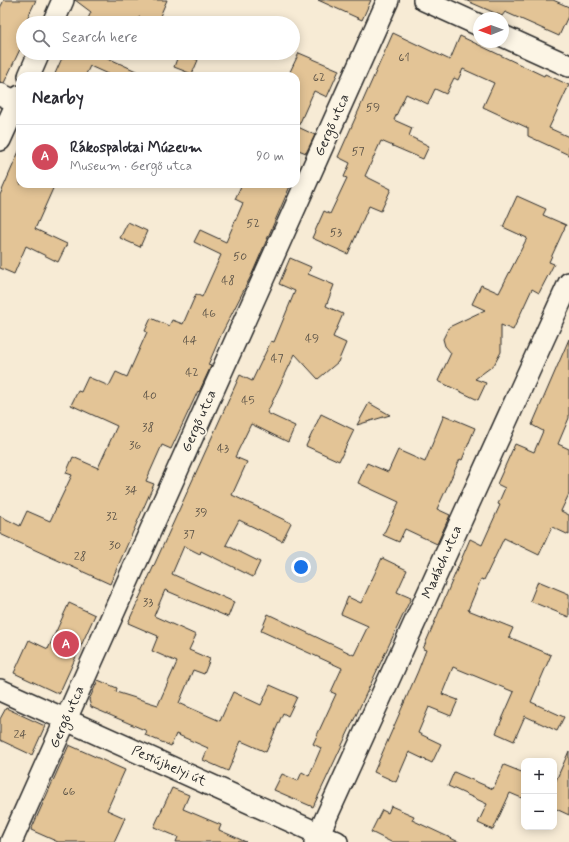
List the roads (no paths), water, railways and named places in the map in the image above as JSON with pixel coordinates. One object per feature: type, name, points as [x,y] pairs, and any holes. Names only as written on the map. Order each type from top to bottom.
[{"type":"street","points":[[56,16],[63,0]]},
{"type":"street","name":"Gergő utca","points":[[11,842],[388,0]]},
{"type":"street","points":[[424,0],[473,22]]},
{"type":"street","points":[[509,39],[569,66]]},
{"type":"street","points":[[31,72],[36,60]]},
{"type":"street","points":[[0,140],[12,97]]},
{"type":"street","name":"Madách utca","points":[[324,839],[569,282]]},
{"type":"street","name":"Pestújhelyi út","points":[[0,690],[324,839]]},
{"type":"place","name":"Rákospalotai Múzeum","points":[[66,644]]}]
